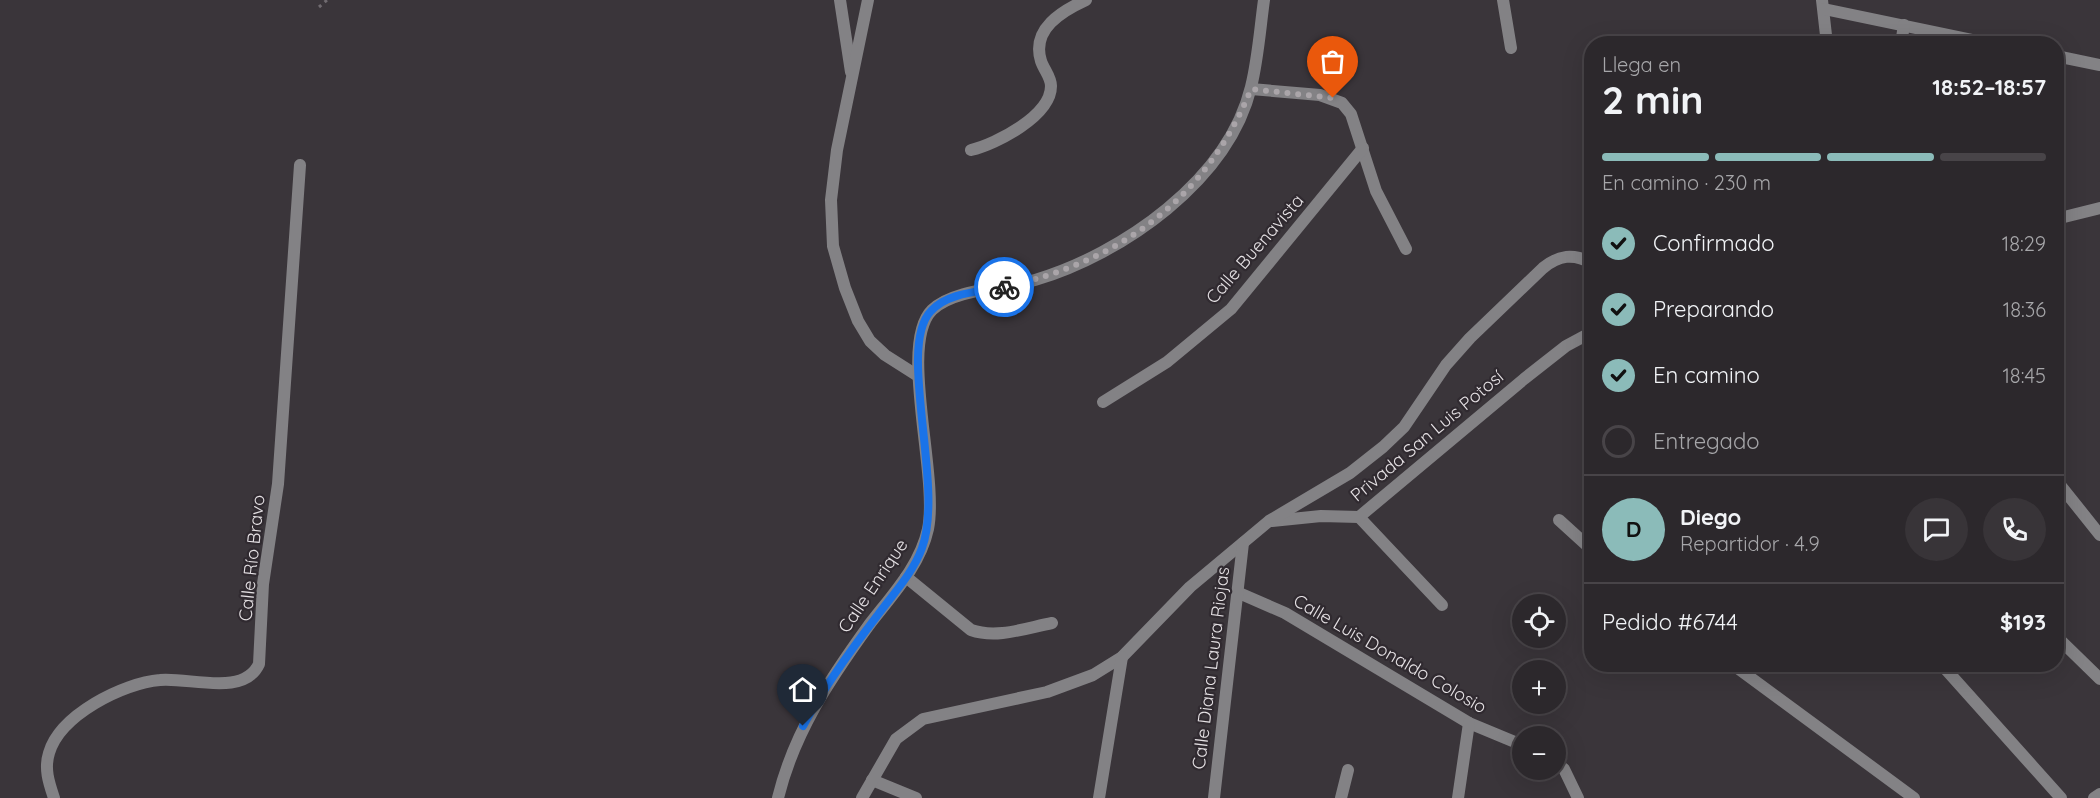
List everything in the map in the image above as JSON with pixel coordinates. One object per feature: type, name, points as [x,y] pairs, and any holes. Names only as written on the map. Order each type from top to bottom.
[{"type":"street","points":[[840,0],[851,73]]},
{"type":"street","points":[[868,0],[861,42],[851,73],[831,200],[833,246],[845,288],[858,321],[870,341],[885,355],[918,376]]},
{"type":"street","points":[[971,150],[999,141],[1034,116],[1045,103],[1052,89],[1051,80],[1040,57],[1042,35],[1048,23],[1057,15],[1086,0]]},
{"type":"street","name":"Calle Enrique","points":[[778,798],[789,757],[818,698],[906,577],[923,545],[930,510],[918,376],[918,339],[922,324],[931,311],[953,297],[1037,279],[1079,263],[1148,225],[1177,203],[1202,176],[1239,119],[1251,89],[1264,0]]},
{"type":"street","points":[[1503,0],[1511,48]]},
{"type":"street","points":[[1826,36],[1823,4],[1957,36]]},
{"type":"street","points":[[1902,36],[1904,25]]},
{"type":"street","points":[[2064,58],[2100,65]]},
{"type":"street","points":[[1251,89],[1333,98],[1342,103],[1351,114],[1376,192],[1406,249]]},
{"type":"street","name":"Calle Buenavista","points":[[1103,402],[1167,362],[1231,309],[1363,148]]},
{"type":"street","name":"Calle Río Bravo","points":[[54,798],[46,768],[49,751],[64,729],[89,707],[120,691],[161,680],[226,683],[242,680],[254,674],[259,664],[263,584],[278,484],[300,165]]},
{"type":"street","points":[[2064,217],[2100,208]]},
{"type":"street","points":[[862,798],[896,739],[923,719],[1047,692],[1093,675],[1122,657],[1190,587],[1269,521],[1367,460],[1404,427],[1446,365],[1512,295],[1555,259],[1568,256],[1584,259]]},
{"type":"street","name":"Privada San Luis Potosí","points":[[1269,521],[1322,516],[1359,517],[1524,379],[1566,346],[1584,336]]},
{"type":"street","points":[[2064,490],[2100,535]]},
{"type":"street","points":[[1359,517],[1442,605]]},
{"type":"street","points":[[1560,520],[1584,542]]},
{"type":"street","name":"Calle Diana Laura Riojas","points":[[1214,798],[1244,543]]},
{"type":"street","points":[[906,577],[971,630],[979,633],[1004,633],[1052,623]]},
{"type":"street","name":"Calle Luis Donaldo Colosio","points":[[1239,593],[1293,618],[1469,723],[1512,741]]},
{"type":"street","points":[[2064,644],[2100,680]]},
{"type":"street","points":[[1099,798],[1122,657]]},
{"type":"street","points":[[1743,672],[1914,798]]},
{"type":"street","points":[[1948,672],[2061,798]]},
{"type":"street","points":[[1458,798],[1469,723]]},
{"type":"street","points":[[1341,798],[1348,770]]},
{"type":"street","points":[[1566,773],[1578,798]]},
{"type":"street","points":[[872,780],[916,798]]},
{"type":"street","points":[[1892,798],[1900,786]]},
{"type":"street","points":[[2094,798],[2100,794]]},
{"type":"path","points":[[319,7],[327,0]]},
{"type":"way so far","points":[[1004,287],[1037,279],[1115,246],[1177,203],[1202,176],[1222,148],[1239,119],[1251,89],[1333,98]]},
{"type":"route","points":[[803,726],[818,698],[906,577],[923,545],[930,510],[923,409],[916,356],[922,324],[931,311],[953,297],[1004,287]]}]
